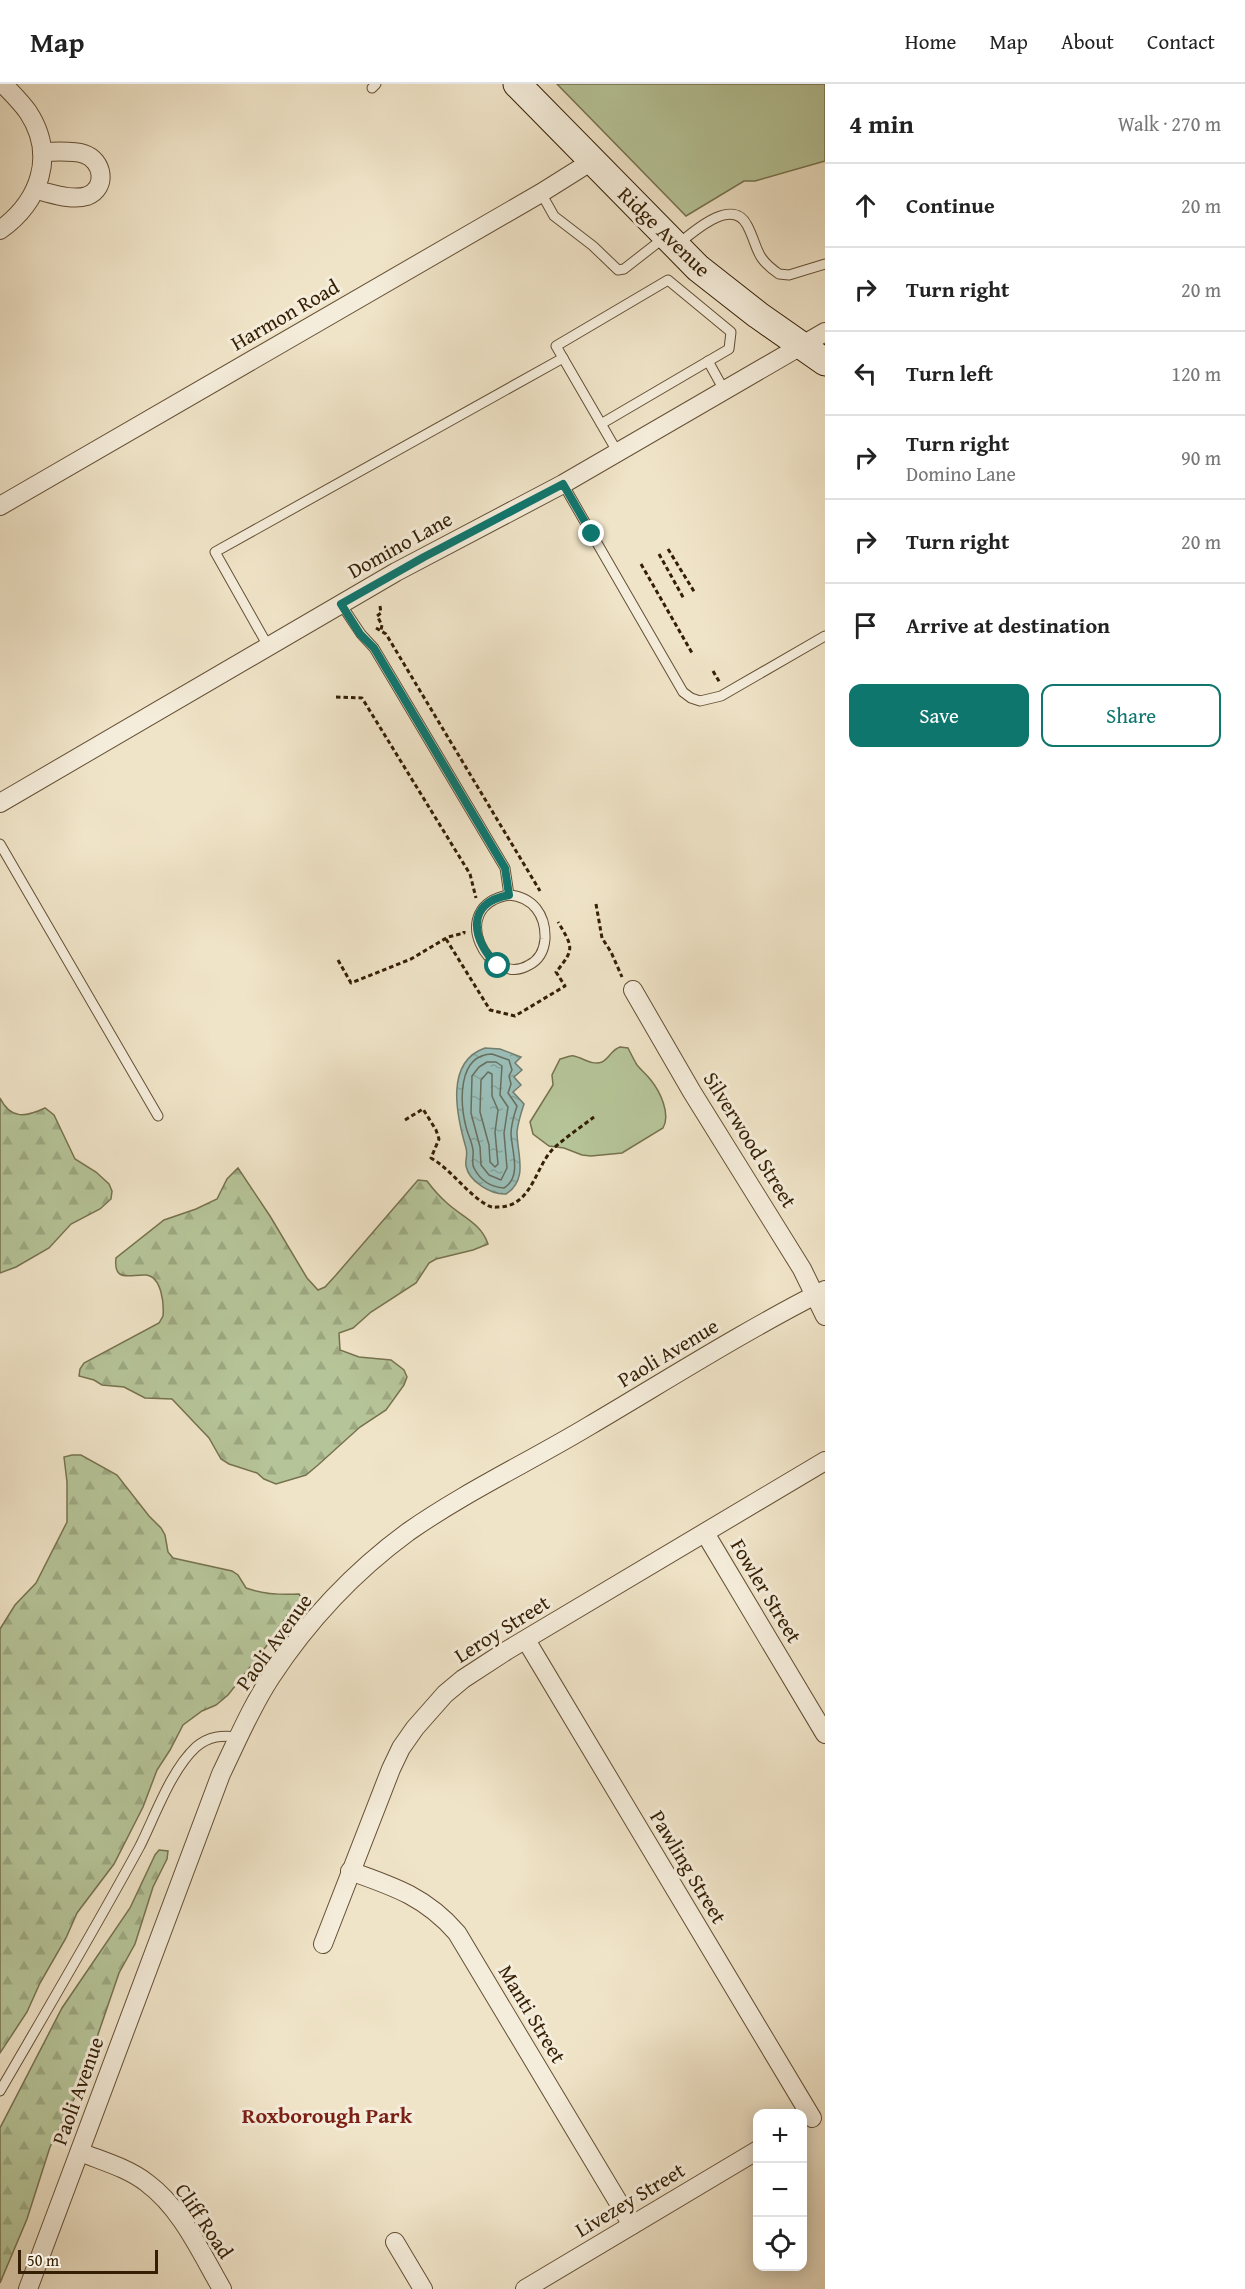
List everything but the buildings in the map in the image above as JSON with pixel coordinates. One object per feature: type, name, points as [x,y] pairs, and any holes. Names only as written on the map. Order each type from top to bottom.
[{"type":"main road","name":"Ridge Avenue","points":[[517,84],[671,241],[720,286],[825,362]]},
{"type":"street","points":[[0,230],[25,207],[36,190],[42,164],[39,137],[28,113],[3,84]]},
{"type":"street","points":[[36,190],[64,196],[85,196],[98,187],[100,179],[97,162],[91,157],[76,152],[42,152]]},
{"type":"street","name":"Harmon Road","points":[[0,506],[541,193],[592,161]]},
{"type":"street","name":"Domino Lane","points":[[0,804],[341,604],[424,557],[563,484],[825,332]]},
{"type":"street","name":"Silverwood Street","points":[[633,990],[802,1269],[820,1292],[825,1316]]},
{"type":"street","name":"Paoli Avenue","points":[[28,2289],[203,1821],[238,1737],[271,1678],[308,1628],[353,1580],[407,1534],[436,1514],[820,1292]]},
{"type":"street","name":"Leroy Street","points":[[323,1944],[391,1768],[414,1728],[445,1694],[463,1679],[526,1640],[825,1461]]},
{"type":"street","name":"Fowler Street","points":[[705,1533],[825,1734]]},
{"type":"street","name":"Pawling Street","points":[[526,1640],[813,2117]]},
{"type":"street","name":"Manti Street","points":[[351,1871],[420,1899],[457,1933],[632,2225]]},
{"type":"street","name":"Cliff Road","points":[[80,2152],[131,2173],[159,2193],[183,2222],[222,2289]]},
{"type":"street","name":"Livezey Street","points":[[525,2289],[753,2153]]},
{"type":"street","points":[[395,2242],[423,2289]]},
{"type":"lane","points":[[541,193],[554,216],[593,246],[618,270],[624,269],[671,241],[727,214],[740,217],[748,227],[758,256],[779,274],[789,275],[825,264]]},
{"type":"lane","points":[[601,424],[729,349],[731,332],[668,280],[556,346],[601,424],[618,453]]},
{"type":"lane","points":[[268,646],[214,552],[563,358]]},
{"type":"lane","points":[[708,361],[724,390]]},
{"type":"lane","points":[[563,484],[683,692],[691,698],[700,701],[721,696],[825,636]]},
{"type":"lane","points":[[341,604],[360,634],[374,648],[505,868],[509,895]]},
{"type":"lane","points":[[0,844],[158,1116]]},
{"type":"lane","points":[[509,895],[519,896],[534,905],[544,928],[545,937],[541,955],[525,968],[515,970],[498,966],[492,960],[480,942],[476,927],[477,918],[486,905],[509,895]]},
{"type":"lane","points":[[0,2091],[125,1873],[174,1776],[189,1755],[206,1741],[222,1735],[238,1737]]},
{"type":"path","points":[[668,549],[694,593]]},
{"type":"path","points":[[659,554],[684,599]]},
{"type":"path","points":[[641,564],[692,653]]},
{"type":"path","points":[[380,606],[381,613],[377,616],[382,625],[381,630]]},
{"type":"path","points":[[336,697],[362,698],[470,874],[476,898],[469,905]]},
{"type":"path","points":[[596,903],[602,938],[622,977],[633,990]]},
{"type":"path","points":[[338,960],[351,983],[411,958],[448,937],[464,933],[464,922]]},
{"type":"path","points":[[405,1120],[423,1109],[439,1139],[431,1158],[445,1166],[480,1201],[490,1207],[507,1206],[521,1198],[532,1185],[545,1158],[553,1148],[594,1117]]},
{"type":"green space","points":[[557,84],[825,84],[825,161],[755,181],[744,181],[686,216]]},
{"type":"green space","points":[[620,1047],[628,1048],[637,1065],[657,1090],[666,1116],[663,1128],[622,1153],[591,1156],[549,1146],[533,1134],[530,1122],[553,1085],[552,1075],[560,1059],[572,1056],[599,1063]]},
{"type":"green space","points":[[0,1098],[9,1110],[20,1115],[45,1108],[54,1115],[75,1159],[96,1172],[109,1184],[112,1191],[111,1199],[100,1209],[71,1224],[49,1248],[16,1267],[0,1273]]},
{"type":"green space","points":[[238,1168],[307,1278],[318,1290],[325,1287],[336,1275],[418,1180],[427,1181],[444,1201],[476,1225],[488,1244],[429,1263],[416,1283],[371,1312],[353,1328],[339,1333],[340,1350],[359,1357],[391,1360],[404,1370],[407,1377],[404,1385],[386,1410],[360,1427],[306,1475],[276,1484],[257,1473],[221,1459],[209,1438],[172,1399],[145,1398],[124,1387],[102,1385],[79,1376],[84,1363],[159,1323],[163,1316],[162,1298],[156,1281],[146,1275],[124,1276],[120,1274],[117,1271],[116,1258],[164,1220],[217,1199],[227,1179]]},
{"type":"green space","points":[[81,1455],[117,1475],[161,1528],[165,1535],[168,1552],[173,1558],[232,1571],[238,1575],[246,1588],[252,1590],[272,1594],[299,1594],[301,1597],[300,1605],[288,1614],[272,1639],[228,1695],[183,1725],[157,1770],[143,1807],[114,1864],[77,1913],[27,2012],[0,2053],[0,1629],[15,1605],[36,1583],[67,1522],[67,1482],[64,1457]]},
{"type":"green space","points":[[159,1850],[168,1851],[167,1859],[153,1887],[135,1944],[119,1973],[80,2087],[50,2147],[27,2219],[0,2283],[0,2128],[62,2008],[130,1908]]},
{"type":"water","points":[[485,1048],[500,1049],[521,1057],[515,1063],[522,1070],[514,1077],[521,1085],[513,1092],[524,1104],[517,1132],[520,1174],[513,1188],[506,1194],[488,1190],[476,1182],[468,1172],[467,1151],[459,1121],[457,1092],[463,1065],[472,1055]]},
{"type":"district","name":"Roxborough Park","points":[[327,2115]]},
{"type":"route","points":[[498,966],[480,942],[476,927],[480,911],[486,905],[502,896],[509,895],[505,868],[374,648],[360,634],[341,604],[396,572],[563,484],[592,534]]}]
